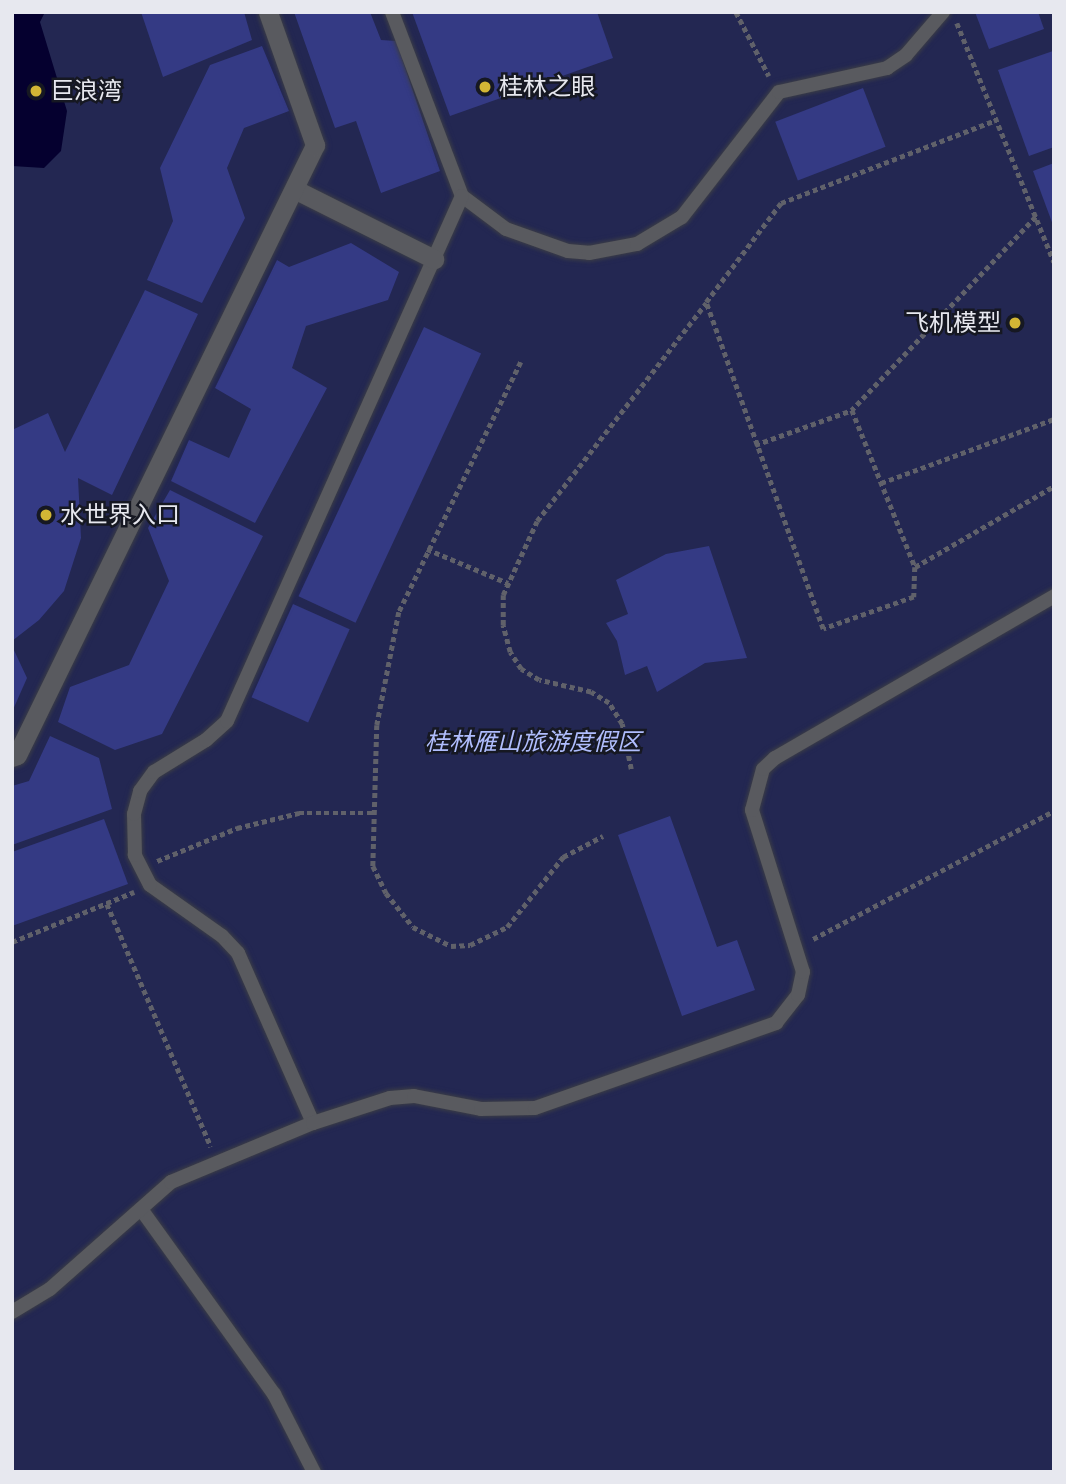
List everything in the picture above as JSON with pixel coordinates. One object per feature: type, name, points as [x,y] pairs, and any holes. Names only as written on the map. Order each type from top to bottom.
[{"type":"street","points":[[12,757],[17,755],[315,145],[268,12]]},
{"type":"street","points":[[294,189],[434,259]]},
{"type":"lane","points":[[392,12],[462,196],[506,229],[568,251],[617,250],[637,244],[668,228],[699,199],[779,92],[887,68],[906,55],[943,12]]},
{"type":"lane","points":[[313,1123],[238,953],[222,936],[150,885],[140,868],[132,828],[140,791],[154,772],[206,740],[227,721],[462,196]]},
{"type":"lane","points":[[12,1312],[50,1289],[171,1182],[313,1123],[390,1098],[414,1096],[481,1109],[535,1108],[752,1034],[784,1016],[799,995],[803,972],[799,947],[752,810],[763,769],[775,758],[1054,596]]},
{"type":"lane","points":[[141,1209],[274,1394],[314,1472]]},
{"type":"path","points":[[736,12],[779,92]]},
{"type":"path","points":[[953,12],[1054,262]]},
{"type":"path","points":[[631,769],[622,724],[608,703],[592,692],[539,680],[521,669],[510,652],[503,625],[503,596],[537,521],[782,203],[996,120]]},
{"type":"path","points":[[755,445],[852,410],[1036,218]]},
{"type":"path","points":[[706,302],[823,629],[914,597],[915,567],[852,410]]},
{"type":"path","points":[[521,362],[427,549],[393,633],[377,725],[371,855],[380,883],[413,927],[451,946],[481,943],[497,934],[523,909],[543,877],[563,857],[603,836]]},
{"type":"path","points":[[881,483],[1054,419]]},
{"type":"path","points":[[915,567],[1054,486]]},
{"type":"path","points":[[427,549],[508,583]]},
{"type":"path","points":[[799,947],[1054,811]]},
{"type":"path","points":[[140,868],[237,828],[299,813],[373,813]]},
{"type":"path","points":[[12,942],[150,885]]},
{"type":"path","points":[[107,904],[217,1161]]},
{"type":"green space","name":"桂林雁山旅游度假区","points":[[12,12],[1054,12],[1054,1472],[12,1472]]},
{"type":"shaded area","name":"巨浪湾","points":[[12,12],[45,12],[40,22],[67,111],[61,151],[44,168],[12,166]]},
{"type":"building","points":[[141,12],[244,12],[252,40],[163,77]]},
{"type":"building","points":[[294,12],[370,12],[381,40],[396,41],[440,171],[381,193],[356,121],[335,128]]},
{"type":"building","name":"桂林之眼","points":[[412,12],[597,12],[613,58],[450,116]]},
{"type":"building","points":[[975,12],[1038,12],[1044,29],[989,49]]},
{"type":"building","points":[[262,46],[289,111],[244,128],[227,168],[245,218],[202,303],[147,280],[173,221],[160,168],[210,65]]},
{"type":"building","points":[[1053,51],[1054,147],[1029,156],[998,70]]},
{"type":"building","points":[[863,88],[886,147],[798,181],[775,122]]},
{"type":"building","points":[[1054,163],[1054,225],[1053,225],[1033,171]]},
{"type":"building","points":[[351,243],[399,272],[388,300],[306,326],[292,368],[327,388],[255,523],[171,481],[189,440],[229,458],[251,409],[215,388],[277,260],[289,267]]},
{"type":"building","points":[[145,290],[198,314],[112,495],[78,478],[81,538],[64,591],[39,620],[12,641],[12,430],[48,413],[65,452]]},
{"type":"building","points":[[424,327],[481,354],[356,623],[298,596]]},
{"type":"building","points":[[170,490],[263,536],[162,734],[115,750],[58,722],[70,687],[129,665],[169,581],[148,528]]},
{"type":"building","points":[[709,546],[747,658],[705,663],[657,692],[647,666],[625,675],[617,641],[606,623],[628,614],[616,580],[666,554]]},
{"type":"building","points":[[293,604],[350,629],[308,722],[252,697]]},
{"type":"building","points":[[12,646],[27,678],[12,712]]},
{"type":"building","points":[[50,736],[99,758],[112,809],[12,845],[12,786],[29,781]]},
{"type":"building","points":[[670,816],[717,947],[737,940],[755,990],[682,1016],[618,835]]},
{"type":"building","points":[[104,819],[128,884],[12,926],[12,852]]},
{"type":"place","name":"桂林之眼","points":[[485,87]]},
{"type":"place","name":"巨浪湾","points":[[36,91]]},
{"type":"place","name":"飞机模型","points":[[1015,323]]},
{"type":"place","name":"水世界入口","points":[[46,515]]}]
